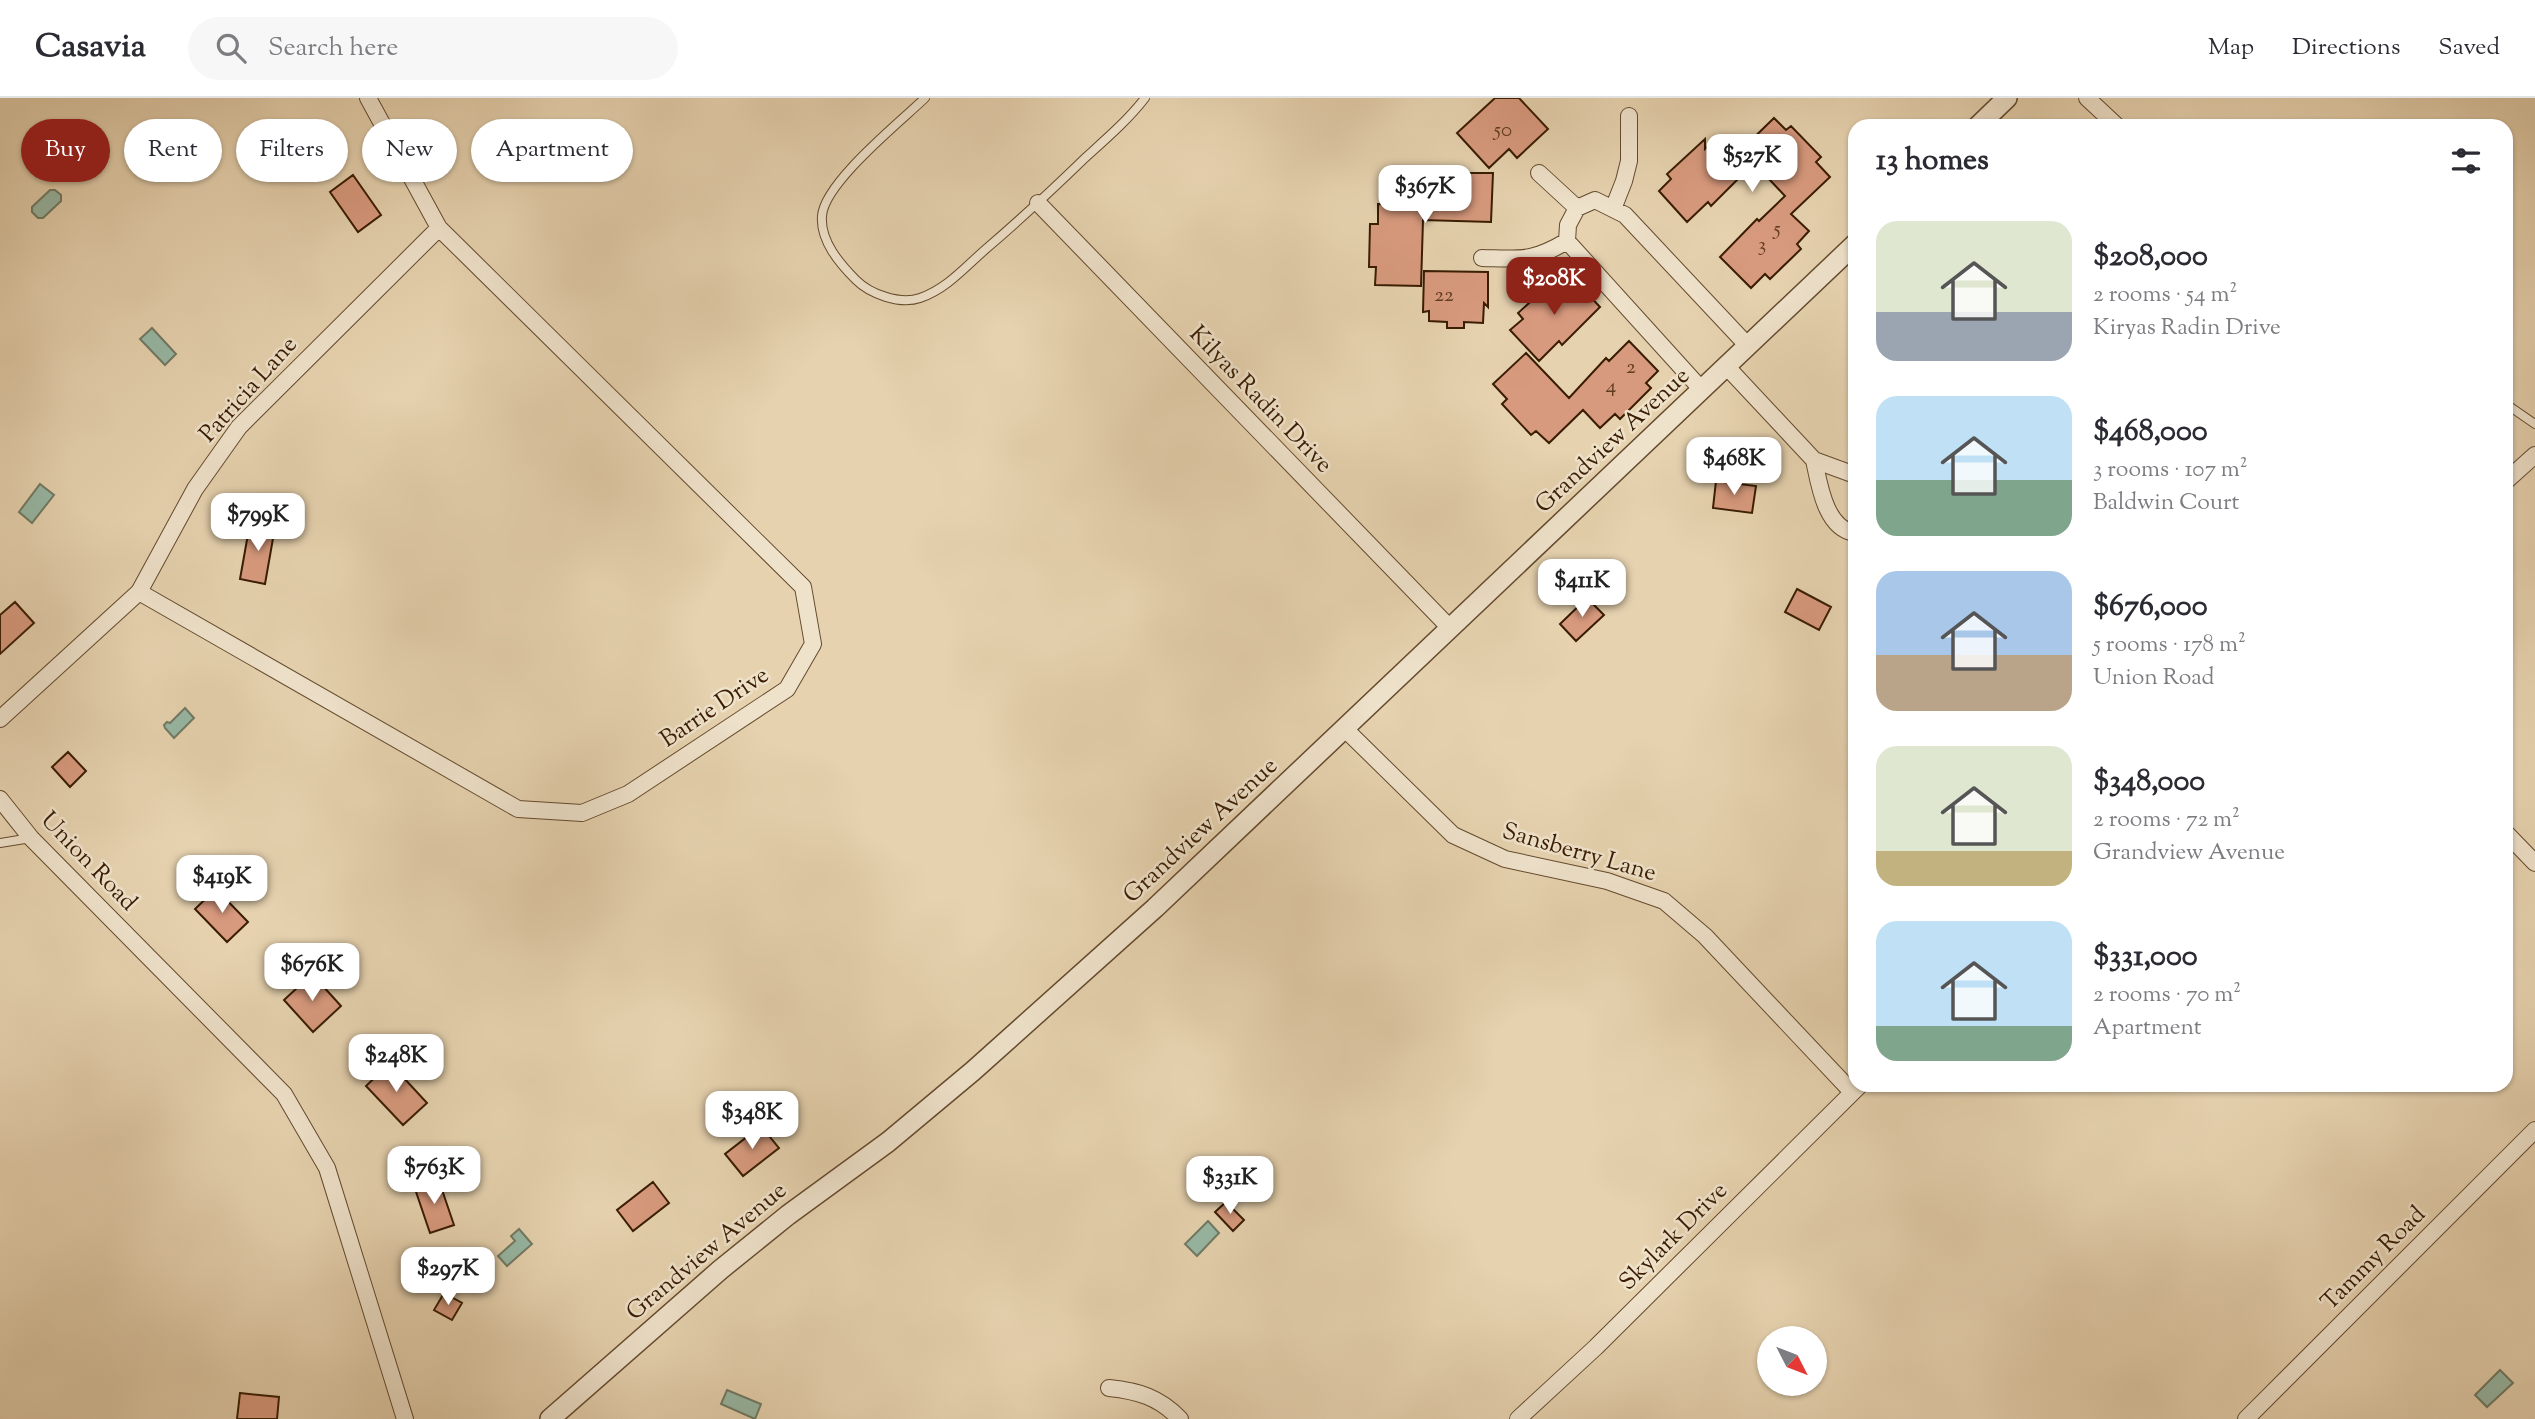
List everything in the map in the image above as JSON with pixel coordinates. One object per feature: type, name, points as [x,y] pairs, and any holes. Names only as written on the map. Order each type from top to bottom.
[{"type":"street","name":"Barrie Drive","points":[[139,592],[518,809],[582,813],[628,794],[787,689],[813,644],[803,587],[439,228],[368,98]]},
{"type":"street","points":[[1985,119],[2007,98]]},
{"type":"street","points":[[2087,98],[2110,119]]},
{"type":"street","points":[[1613,209],[1625,181],[1629,161],[1629,116]]},
{"type":"street","points":[[1539,173],[1577,208]]},
{"type":"street","points":[[1702,390],[1567,241],[1568,225],[1577,208],[1595,200],[1625,215],[1748,346]]},
{"type":"street","name":"Kilyas Radin Drive","points":[[1038,203],[1450,628]]},
{"type":"street","name":"Patricia Lane","points":[[0,719],[139,592],[195,489],[239,427],[439,228]]},
{"type":"street","points":[[1482,258],[1522,259],[1542,256],[1567,241]]},
{"type":"street","name":"Grandview Avenue","points":[[550,1419],[720,1270],[888,1142],[973,1071],[1155,908],[1848,251]]},
{"type":"street","points":[[1727,367],[1814,460],[1848,472]]},
{"type":"street","points":[[2513,475],[2535,455]]},
{"type":"street","points":[[1814,460],[1824,500],[1836,522],[1848,531]]},
{"type":"street","name":"Sansberry Lane","points":[[1345,729],[1453,835],[1505,859],[1607,881],[1664,901],[1705,936],[1848,1080]]},
{"type":"street","name":"Union Road","points":[[0,799],[31,838],[284,1094],[327,1168],[405,1419]]},
{"type":"street","points":[[2513,840],[2535,863]]},
{"type":"street","name":"Skylark Drive","points":[[1518,1419],[1596,1347],[1852,1092]]},
{"type":"street","name":"Tammy Road","points":[[2246,1419],[2535,1130]]},
{"type":"street","points":[[1109,1388],[1137,1391],[1168,1407],[1180,1419]]},
{"type":"lane","points":[[925,98],[846,174],[829,195],[822,216],[826,239],[844,267],[865,288],[893,298],[918,299],[943,287],[1038,203],[1145,98]]},
{"type":"lane","points":[[2513,409],[2535,424]]},
{"type":"lane","points":[[0,843],[31,838]]},
{"type":"shaded area","points":[[50,190],[61,195],[61,201],[43,218],[38,218],[32,212],[32,207]]},
{"type":"shaded area","points":[[152,328],[176,354],[165,365],[140,339]]},
{"type":"shaded area","points":[[40,484],[54,495],[32,523],[19,512]]},
{"type":"shaded area","points":[[185,708],[194,718],[174,738],[164,725],[170,723]]},
{"type":"shaded area","points":[[1208,1221],[1219,1233],[1197,1256],[1185,1244]]},
{"type":"shaded area","points":[[519,1229],[532,1244],[507,1266],[498,1256],[515,1241],[511,1236]]},
{"type":"shaded area","points":[[2500,1370],[2513,1383],[2487,1407],[2475,1395]]},
{"type":"shaded area","points":[[727,1390],[761,1404],[755,1419],[721,1404]]},
{"type":"building","points":[[1495,98],[1519,98],[1548,129],[1517,158],[1509,149],[1489,168],[1457,133]]},
{"type":"building","points":[[1774,118],[1786,130],[1791,126],[1821,157],[1816,162],[1830,177],[1791,214],[1809,231],[1797,244],[1801,249],[1770,279],[1765,274],[1751,288],[1720,257],[1757,219],[1759,221],[1785,196],[1754,163],[1711,206],[1708,202],[1687,222],[1659,191],[1671,179],[1667,174],[1705,139],[1705,149],[1719,136],[1736,155]]},
{"type":"building","points":[[1449,173],[1493,173],[1491,222],[1423,220],[1421,286],[1375,285],[1376,267],[1369,267],[1370,224],[1378,224],[1378,204],[1427,205],[1429,179],[1448,179]]},
{"type":"building","points":[[353,175],[381,215],[358,232],[330,192],[344,182],[348,182]]},
{"type":"building","points":[[1424,271],[1488,272],[1488,307],[1484,303],[1483,323],[1464,322],[1464,328],[1447,328],[1447,322],[1429,321],[1429,311],[1423,312]]},
{"type":"building","points":[[1570,275],[1600,307],[1562,345],[1559,341],[1539,361],[1510,330],[1523,319],[1518,313],[1550,284],[1555,289]]},
{"type":"building","points":[[1629,341],[1658,371],[1646,383],[1651,388],[1620,419],[1615,414],[1600,428],[1583,410],[1549,443],[1536,431],[1531,435],[1502,404],[1507,399],[1493,384],[1526,353],[1569,398],[1606,358],[1609,361]]},
{"type":"building","points":[[1716,481],[1756,486],[1752,513],[1713,508]]},
{"type":"building","points":[[250,523],[275,527],[265,584],[240,579]]},
{"type":"building","points":[[1797,589],[1831,607],[1819,630],[1785,612]]},
{"type":"building","points":[[1587,598],[1604,615],[1576,641],[1560,624]]},
{"type":"building","points":[[15,602],[34,623],[0,654],[0,615]]},
{"type":"building","points":[[68,752],[86,771],[70,787],[52,767]]},
{"type":"building","points":[[216,889],[248,922],[227,942],[195,909]]},
{"type":"building","points":[[312,974],[341,1006],[313,1032],[284,1000]]},
{"type":"building","points":[[390,1063],[427,1103],[403,1125],[366,1086]]},
{"type":"building","points":[[761,1126],[779,1148],[743,1176],[725,1154]]},
{"type":"building","points":[[438,1178],[454,1225],[430,1233],[414,1186]]},
{"type":"building","points":[[653,1182],[669,1203],[633,1231],[617,1210]]},
{"type":"building","points":[[1226,1202],[1244,1220],[1233,1231],[1215,1212]]},
{"type":"building","points":[[444,1293],[462,1303],[452,1320],[434,1310]]},
{"type":"building","points":[[240,1393],[279,1397],[277,1419],[237,1419]]}]
